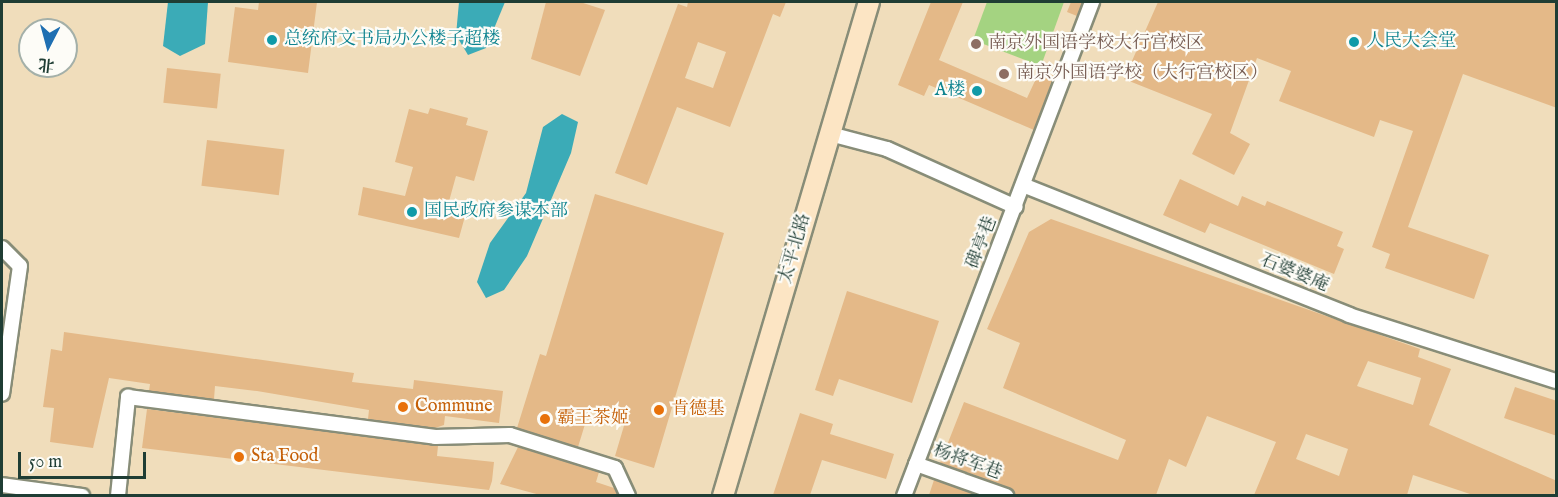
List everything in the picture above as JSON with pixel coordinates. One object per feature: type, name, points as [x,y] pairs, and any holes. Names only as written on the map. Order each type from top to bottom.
[{"type":"main road","name":"太平北路","points":[[723,495],[869,2]]},
{"type":"street","name":"碑亭巷","points":[[904,495],[1016,207],[1092,2]]},
{"type":"street","points":[[830,134],[887,149],[1016,207]]},
{"type":"street","name":"石婆婆庵","points":[[1023,185],[1348,315],[1557,381]]},
{"type":"street","points":[[2,248],[20,266],[2,394]]},
{"type":"street","points":[[118,495],[128,396],[435,437],[510,435],[615,468],[628,495]]},
{"type":"street","name":"杨将军巷","points":[[916,464],[1006,495]]},
{"type":"street","points":[[2,485],[82,495]]},
{"type":"green space","points":[[987,2],[1064,2],[1041,66],[973,40]]},
{"type":"water","points":[[168,2],[208,2],[205,44],[180,56],[163,46]]},
{"type":"water","points":[[459,2],[505,2],[486,48],[468,55],[456,35]]},
{"type":"water","points":[[562,114],[578,122],[571,153],[527,256],[504,290],[486,298],[477,282],[490,243],[526,193],[543,127]]},
{"type":"building","name":"总统府文书局办公楼子超楼","points":[[259,2],[317,2],[308,73],[228,62],[235,7],[258,10]]},
{"type":"building","points":[[546,2],[580,2],[605,10],[580,76],[531,59]]},
{"type":"building","points":[[688,2],[786,2],[780,17],[773,14],[730,127],[677,107],[647,185],[615,173],[678,4],[687,7]],"holes":[[[698,42],[726,52],[713,88],[685,78]]]},
{"type":"building","name":"A楼","points":[[931,2],[963,2],[939,60],[1027,98],[1040,70],[1054,76],[1034,130],[929,85],[924,96],[898,85]]},
{"type":"building","points":[[1071,2],[1083,2],[1077,16],[1067,12]]},
{"type":"building","points":[[1158,2],[1557,2],[1557,108],[1463,74],[1408,227],[1489,255],[1474,299],[1385,268],[1390,254],[1372,247],[1413,131],[1380,120],[1374,137],[1279,101],[1291,71],[1257,58],[1230,133],[1250,144],[1234,175],[1192,154],[1212,114],[1124,79]]},
{"type":"building","points":[[167,68],[221,74],[217,108],[163,103]]},
{"type":"building","points":[[430,108],[468,118],[466,125],[488,131],[474,181],[456,176],[448,205],[467,209],[459,238],[358,215],[363,187],[405,196],[413,167],[395,162],[409,109],[428,114]]},
{"type":"building","points":[[207,140],[284,150],[279,195],[201,186]]},
{"type":"building","points":[[1180,179],[1238,206],[1242,196],[1265,206],[1267,201],[1343,232],[1337,246],[1344,249],[1334,274],[1210,223],[1205,233],[1163,215]]},
{"type":"building","points":[[595,194],[724,233],[654,468],[615,456],[626,419],[590,408],[578,447],[517,428],[540,354],[546,356]]},
{"type":"building","points":[[1051,219],[1420,349],[1418,357],[1451,369],[1429,425],[1557,481],[1554,495],[1473,495],[1413,475],[1407,495],[1254,495],[1276,442],[1207,416],[1186,467],[1169,459],[1156,495],[1015,495],[1009,488],[940,463],[964,402],[1118,460],[1126,440],[1003,388],[1020,343],[987,329],[1029,232]],"holes":[[[1368,361],[1421,378],[1413,405],[1357,386]],[[1306,434],[1348,449],[1339,476],[1296,459]]]},
{"type":"building","points":[[847,291],[939,321],[912,403],[839,379],[833,396],[815,390]]},
{"type":"building","points":[[64,332],[354,373],[352,382],[413,389],[414,380],[503,391],[499,423],[445,416],[444,425],[435,428],[368,419],[369,410],[257,391],[215,386],[214,399],[149,391],[150,384],[109,378],[93,448],[50,442],[54,408],[43,407],[51,349],[62,351]]},
{"type":"building","points":[[1515,387],[1557,401],[1557,436],[1504,418]]},
{"type":"building","points":[[147,409],[438,446],[437,456],[494,462],[492,481],[489,490],[142,448]]},
{"type":"building","points":[[800,413],[833,424],[830,434],[894,454],[886,479],[822,460],[810,495],[773,495]]},
{"type":"building","points":[[518,447],[599,472],[596,482],[614,488],[618,495],[540,495],[500,484]]},
{"type":"building","points":[[934,480],[978,495],[929,495]]},
{"type":"place","name":"总统府文书局办公楼子超楼","points":[[272,40]]},
{"type":"place","name":"人民大会堂","points":[[1354,42]]},
{"type":"place","name":"南京外国语学校大行宫校区","points":[[976,44]]},
{"type":"place","name":"南京外国语学校（大行宫校区）","points":[[1004,74]]},
{"type":"place","name":"A楼","points":[[977,91]]},
{"type":"place","name":"国民政府参谋本部","points":[[412,212]]},
{"type":"place","name":"Commune","points":[[403,407]]},
{"type":"place","name":"肯德基","points":[[659,410]]},
{"type":"place","name":"霸王茶姬","points":[[545,419]]},
{"type":"place","name":"Sta Food","points":[[239,457]]}]
